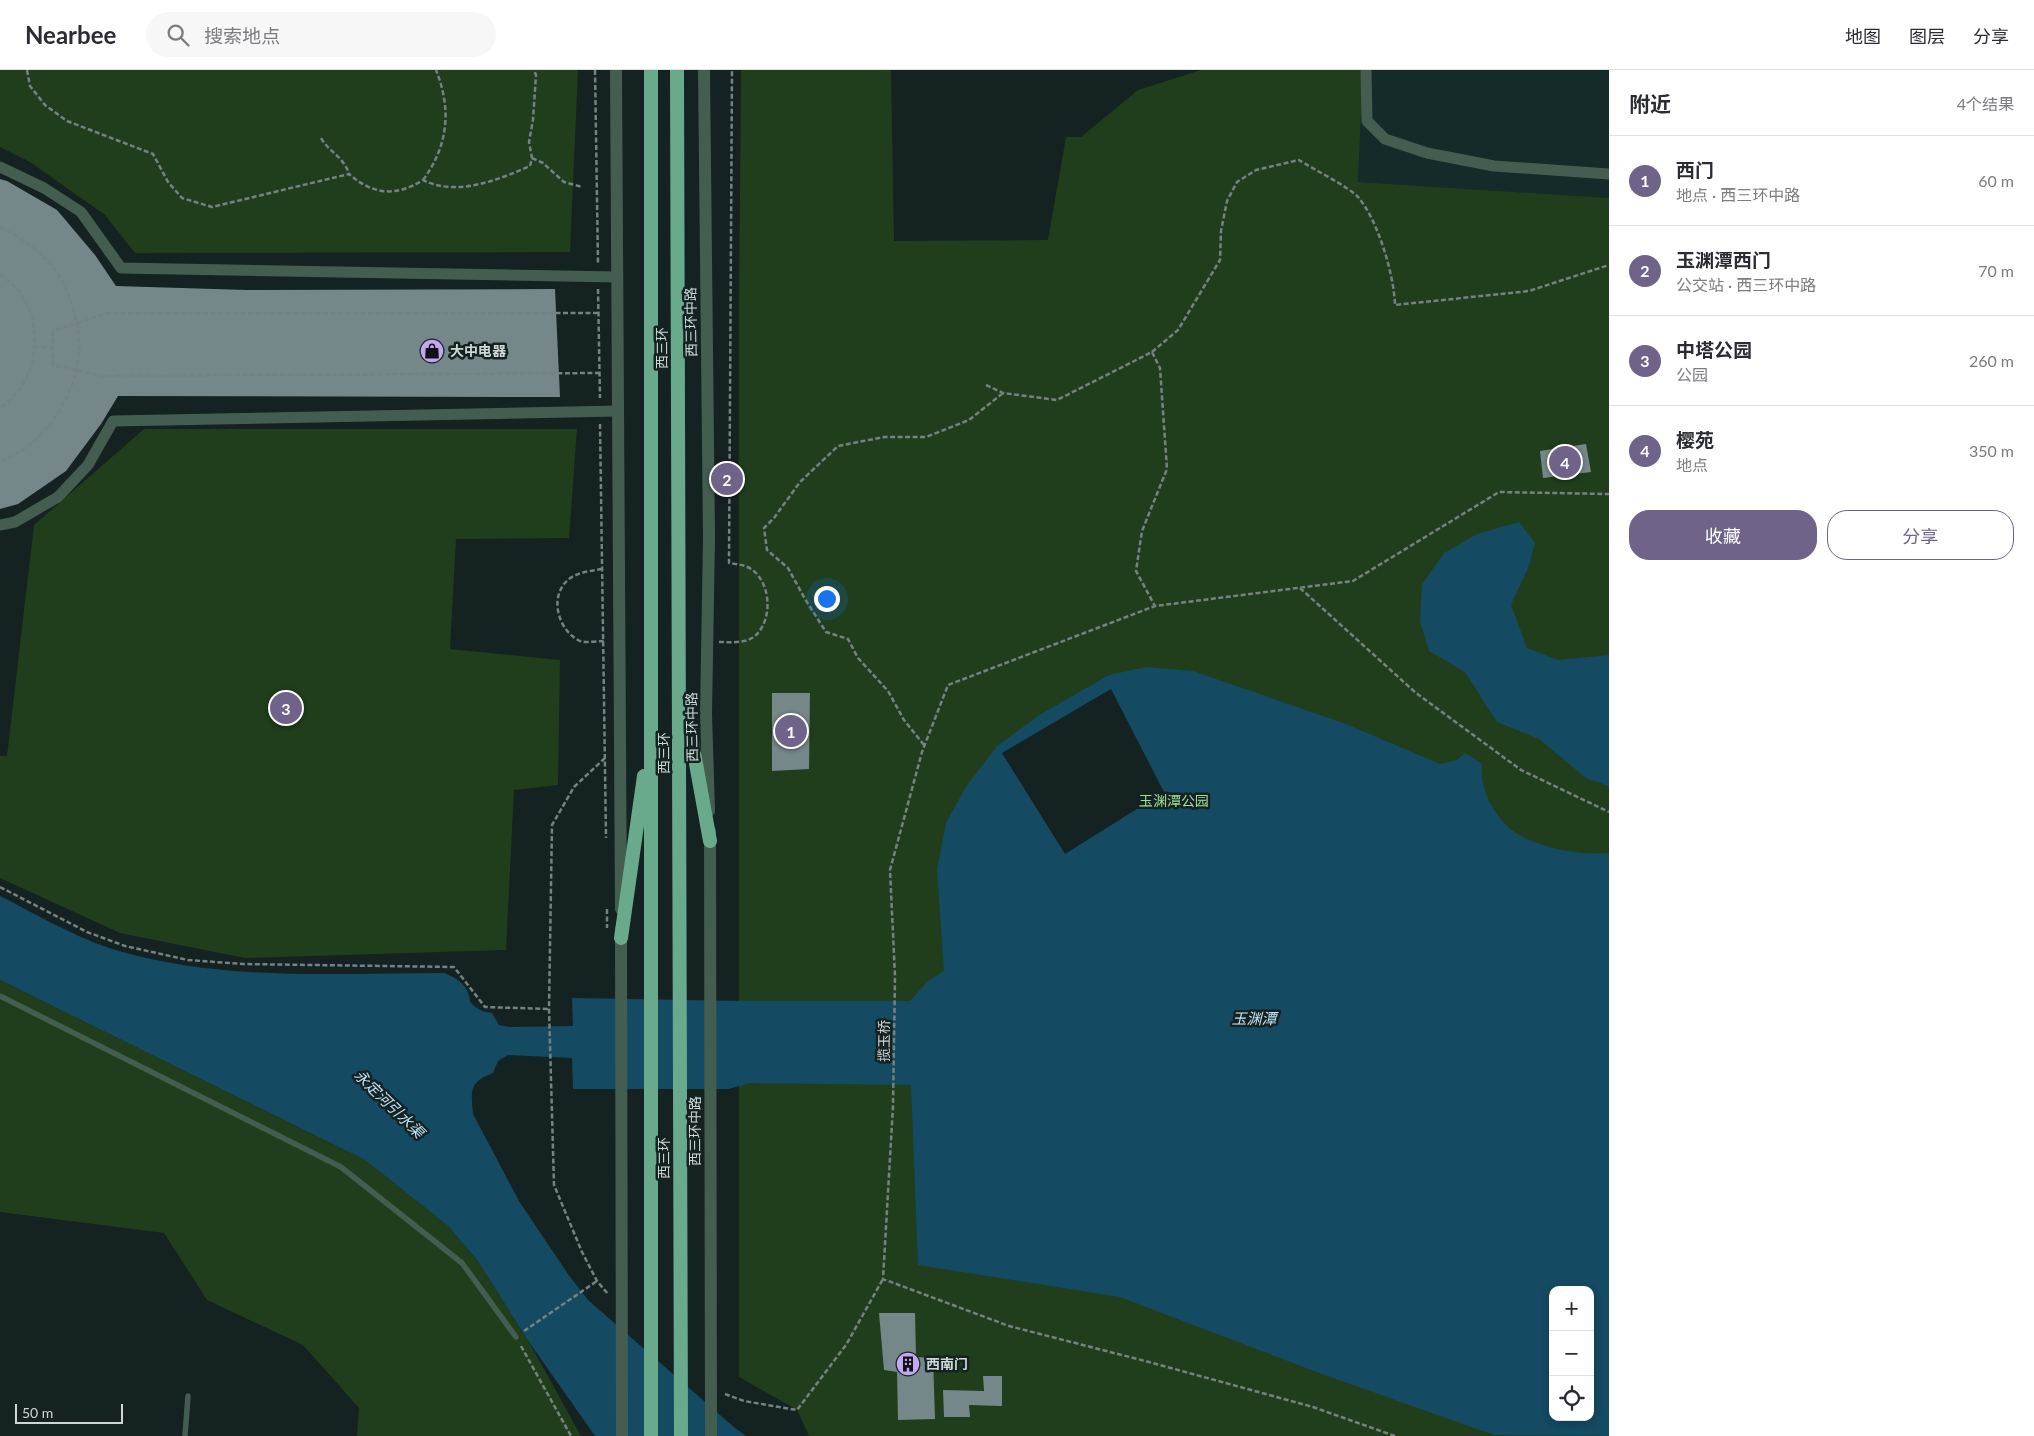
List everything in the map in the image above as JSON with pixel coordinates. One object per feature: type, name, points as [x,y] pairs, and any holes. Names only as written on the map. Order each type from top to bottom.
[{"type":"highway","name":"西三环","points":[[651,70],[652,726],[650,1333],[652,1436]]},
{"type":"highway","name":"西三环","points":[[677,70],[681,1436]]},
{"type":"highway","points":[[680,678],[710,841]]},
{"type":"highway","points":[[621,938],[652,726]]},
{"type":"street","points":[[616,70],[623,1276],[622,1436]]},
{"type":"street","name":"西三环中路","points":[[704,70],[710,538],[706,714],[710,841],[710,1096],[714,1387],[711,1436]]},
{"type":"street","points":[[1366,70],[1367,120],[1385,139],[1427,153],[1494,166],[1609,174]]},
{"type":"street","points":[[0,167],[44,188],[81,212],[121,268],[617,277]]},
{"type":"street","points":[[0,525],[16,522],[58,497],[88,465],[113,421],[618,411]]},
{"type":"lane","points":[[0,996],[341,1167],[462,1263],[516,1337]]},
{"type":"lane","points":[[185,1436],[188,1396]]},
{"type":"path","points":[[27,70],[30,86],[46,105],[67,121],[153,154],[168,182],[182,198],[212,207],[348,174]]},
{"type":"path","points":[[321,138],[327,147],[346,164],[348,174],[362,185],[385,191],[407,190],[423,180],[440,153],[445,138],[445,102],[436,70]]},
{"type":"path","points":[[423,180],[436,187],[453,187],[498,180],[530,166],[532,158],[529,142],[533,120],[536,75],[534,70]]},
{"type":"path","points":[[595,70],[606,845]]},
{"type":"path","points":[[732,70],[729,563],[740,564],[752,570],[762,582],[767,597],[766,618],[756,636],[743,642]]},
{"type":"path","points":[[532,158],[543,163],[564,182],[582,187]]},
{"type":"path","points":[[986,385],[1003,393],[1058,400],[1152,352],[1178,330],[1220,260],[1221,231],[1227,201],[1237,182],[1256,170],[1300,160],[1358,196],[1371,218],[1386,256],[1394,288],[1395,305],[1529,291],[1609,265]]},
{"type":"path","points":[[0,227],[29,242],[58,273],[75,311],[79,353],[69,394],[47,429],[14,456],[0,461]]},
{"type":"path","points":[[0,274],[16,287],[30,311],[35,338],[32,365],[19,390],[0,409]]},
{"type":"path","points":[[598,313],[108,312],[53,331],[53,365],[102,376],[599,373]]},
{"type":"path","points":[[34,347],[53,347]]},
{"type":"path","points":[[1152,352],[1160,368],[1167,469],[1142,531],[1136,571],[1155,606]]},
{"type":"path","points":[[924,745],[904,720],[888,691],[858,658],[848,639],[826,632],[788,568],[767,550],[764,528],[774,518],[800,482],[838,446],[884,437],[926,437],[969,420],[1003,393]]},
{"type":"path","name":"揽玉桥","points":[[882,1279],[892,1106],[894,976],[890,870],[924,745],[948,685],[1155,606],[1353,581],[1499,492],[1609,494]]},
{"type":"path","points":[[582,641],[566,631],[558,612],[558,594],[568,580],[583,572],[602,569]]},
{"type":"path","points":[[1300,588],[1416,693],[1521,770],[1609,812]]},
{"type":"path","points":[[605,758],[574,787],[552,825],[550,1009],[554,1185],[582,1252],[597,1281],[614,1301]]},
{"type":"path","points":[[0,887],[88,932],[125,946],[188,960],[243,964],[454,967],[485,1007],[550,1009]]},
{"type":"path","points":[[607,903],[607,932]]},
{"type":"path","points":[[714,1387],[744,1401],[797,1410],[846,1345],[882,1279],[1009,1326],[1313,1407],[1395,1436]]},
{"type":"path","points":[[571,1436],[516,1337],[597,1281]]},
{"type":"shaded area","points":[[1363,70],[1609,70],[1609,198],[1358,182]]},
{"type":"green space","points":[[0,70],[578,70],[570,252],[135,253],[105,215],[30,162],[0,147]]},
{"type":"green space","name":"玉渊潭公园","points":[[741,70],[891,70],[894,241],[1048,240],[1066,137],[1081,137],[1138,90],[1201,70],[1363,70],[1358,182],[1609,198],[1609,1436],[809,1436],[797,1410],[739,1377],[739,311]]},
{"type":"green space","points":[[144,429],[577,429],[569,538],[456,539],[450,649],[560,660],[558,785],[514,790],[506,950],[245,958],[120,933],[0,878],[0,756],[7,756],[34,525]]},
{"type":"green space","points":[[0,980],[365,1160],[448,1226],[477,1260],[529,1342],[581,1436],[357,1436],[359,1408],[303,1345],[207,1300],[164,1233],[0,1212]]},
{"type":"water","points":[[1519,522],[1535,543],[1529,566],[1511,605],[1527,648],[1558,660],[1609,655],[1609,786],[1586,778],[1539,739],[1497,722],[1465,672],[1429,651],[1420,621],[1422,584],[1444,553],[1477,534]]},
{"type":"water","name":"玉渊潭","points":[[1146,667],[1193,671],[1346,724],[1440,764],[1457,760],[1465,753],[1482,764],[1483,783],[1490,803],[1501,820],[1516,833],[1537,843],[1561,850],[1598,854],[1609,853],[1609,1436],[1494,1435],[1322,1374],[1120,1297],[918,1265],[911,1085],[750,1083],[729,1089],[573,1089],[572,1058],[508,1055],[498,1061],[493,1073],[479,1080],[473,1088],[472,1106],[473,1114],[519,1201],[568,1274],[588,1300],[746,1436],[595,1436],[529,1342],[477,1260],[448,1226],[365,1160],[0,980],[0,896],[67,931],[95,943],[150,959],[233,971],[275,973],[444,973],[462,983],[467,991],[470,1002],[475,1007],[492,1013],[499,1025],[509,1027],[573,1026],[572,998],[910,1001],[928,981],[944,971],[937,869],[946,823],[965,788],[997,746],[1041,714],[1109,675]]},
{"type":"pier","points":[[1111,689],[1164,792],[1065,854],[1002,753]]},
{"type":"building","points":[[0,179],[7,181],[57,210],[95,255],[116,286],[247,290],[555,289],[560,397],[118,396],[101,424],[66,471],[18,504],[0,509]]},
{"type":"building","points":[[1586,444],[1591,472],[1543,478],[1540,451]]},
{"type":"building","points":[[772,693],[810,693],[809,769],[772,771]]},
{"type":"building","name":"西南门","points":[[879,1313],[915,1313],[916,1357],[933,1358],[935,1419],[898,1420],[897,1372],[884,1370]]},
{"type":"building","points":[[983,1376],[1002,1376],[1002,1406],[969,1405],[970,1417],[944,1417],[943,1390],[984,1391]]},
{"type":"place","name":"大中电器","points":[[432,351]]},
{"type":"place","name":"樱苑","points":[[1565,462]]},
{"type":"place","name":"玉渊潭西门","points":[[727,479]]},
{"type":"place","name":"中塔公园","points":[[286,708]]},
{"type":"place","name":"西门","points":[[791,731]]},
{"type":"place","name":"西南门","points":[[908,1364]]},
{"type":"water label","name":"永定河引水渠","points":[[389,1104]]}]
